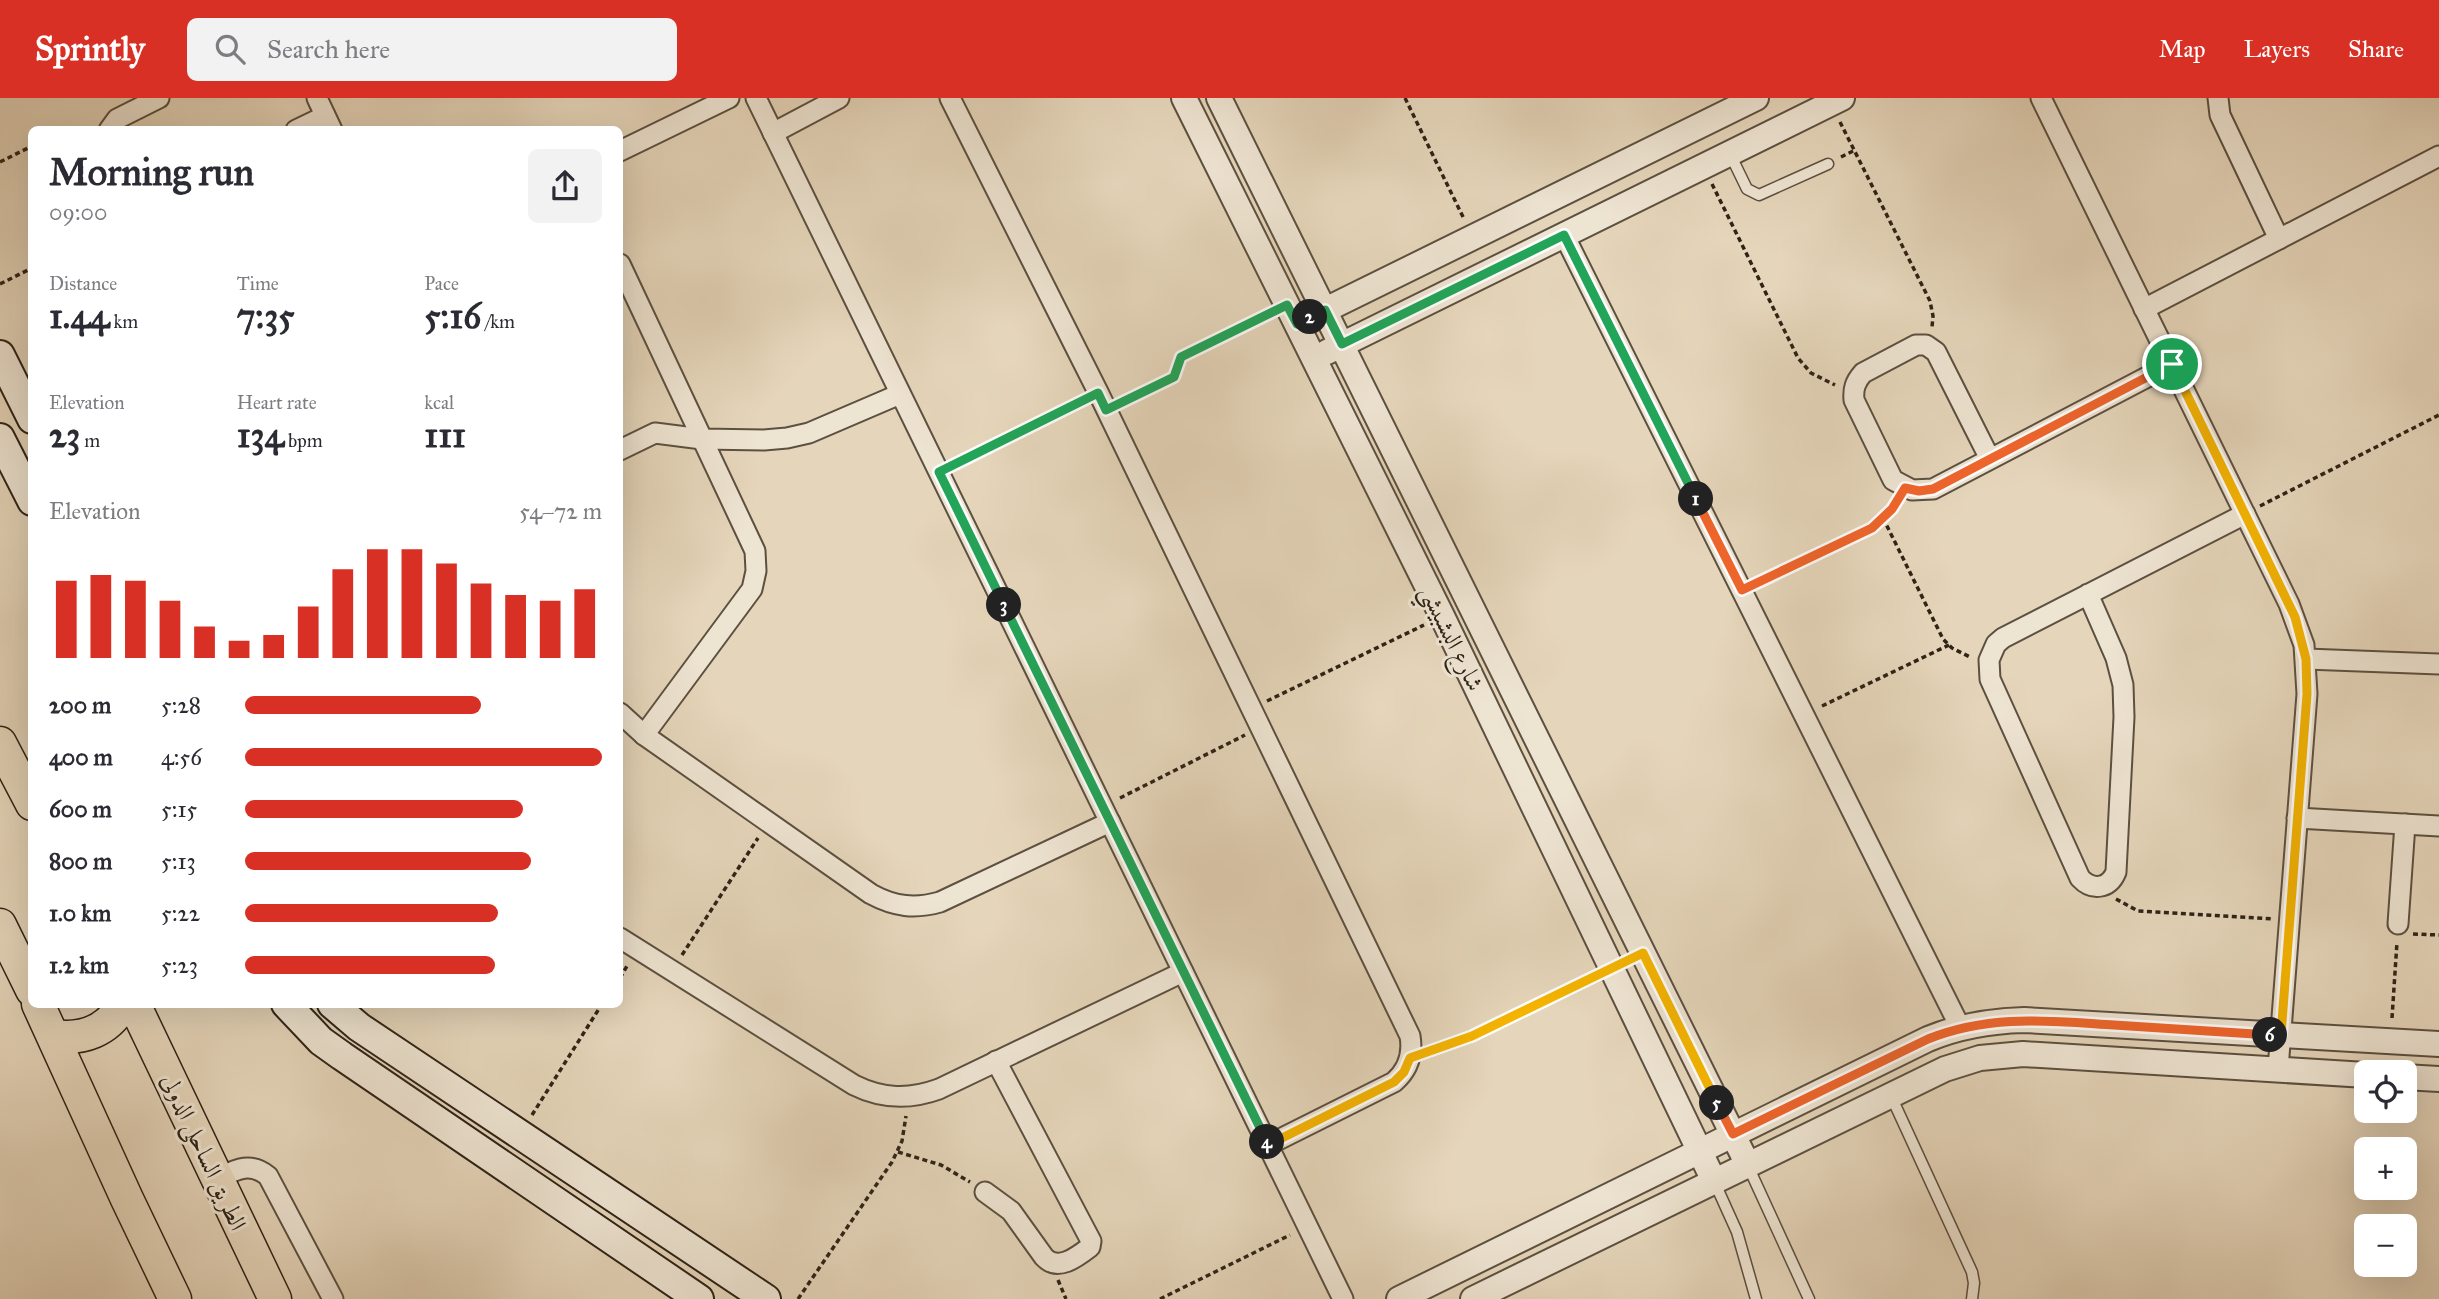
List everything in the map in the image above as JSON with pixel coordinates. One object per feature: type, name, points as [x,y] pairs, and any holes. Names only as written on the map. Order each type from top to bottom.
[{"type":"highway","points":[[0,743],[28,796]]},
{"type":"highway","points":[[0,925],[28,982]]},
{"type":"highway","points":[[40,1008],[175,1299]]},
{"type":"highway","points":[[54,1036],[85,1036],[112,1020],[121,1008]]},
{"type":"highway","name":"الطريق الساحلى الدولى","points":[[136,1008],[275,1299]]},
{"type":"main road","points":[[0,355],[28,411]]},
{"type":"main road","points":[[0,438],[28,493]]},
{"type":"main road","points":[[290,1008],[321,1041],[342,1056],[699,1299]]},
{"type":"main road","points":[[337,1008],[359,1027],[766,1299]]},
{"type":"street","points":[[112,126],[117,119],[159,98]]},
{"type":"street","points":[[317,98],[329,123]]},
{"type":"street","points":[[623,150],[729,98]]},
{"type":"street","points":[[756,98],[1343,1299]]},
{"type":"street","points":[[774,134],[839,98]]},
{"type":"street","points":[[950,98],[1102,401],[1410,1036],[1410,1058],[1404,1072],[1394,1082],[1268,1145]]},
{"type":"street","name":"شارع البشبيشي","points":[[1184,98],[1442,616],[1714,1181]]},
{"type":"street","name":"شارع البشبيشي","points":[[1219,98],[1748,1165]]},
{"type":"street","points":[[1292,314],[1325,310],[1756,98]]},
{"type":"street","points":[[2041,98],[2295,617],[2306,659],[2307,694],[2278,1069]]},
{"type":"street","points":[[2218,98],[2220,115],[2279,239]]},
{"type":"street","points":[[1314,358],[1837,101]]},
{"type":"street","points":[[2144,309],[2439,156]]},
{"type":"street","points":[[1564,235],[1960,1027]]},
{"type":"street","points":[[623,270],[755,551],[752,589],[644,735]]},
{"type":"street","points":[[1990,459],[1936,352],[1926,345],[1910,348],[1863,373],[1854,388],[1854,400],[1893,480],[1905,488],[1919,491],[1933,489],[2172,364]]},
{"type":"street","points":[[623,449],[655,433],[702,439],[764,440],[809,433],[900,394]]},
{"type":"street","points":[[2088,594],[2116,658],[2124,701],[2116,872],[2104,886],[2091,887],[2080,878],[1990,678],[1989,660],[1992,652],[2003,638],[2088,594],[2245,514]]},
{"type":"street","points":[[2306,659],[2439,664]]},
{"type":"street","points":[[623,716],[644,735],[872,894],[897,905],[911,907],[940,902],[1106,814]]},
{"type":"street","points":[[2297,818],[2439,826]]},
{"type":"street","points":[[2398,928],[2405,824]]},
{"type":"street","points":[[623,940],[854,1085],[879,1095],[905,1097],[939,1089],[1183,972]]},
{"type":"street","points":[[1612,968],[1643,953]]},
{"type":"street","points":[[1399,1299],[1928,1039],[1960,1027],[2002,1020],[2024,1020],[2439,1044]]},
{"type":"street","points":[[1473,1299],[1945,1069],[1980,1058],[2001,1055],[2354,1074]]},
{"type":"street","points":[[985,1192],[1011,1211],[1046,1261],[1064,1263],[1090,1247],[1091,1241],[996,1061]]},
{"type":"street","points":[[2417,1078],[2439,1079]]},
{"type":"street","points":[[216,1179],[243,1167],[261,1170],[268,1176],[333,1299]]},
{"type":"lane","points":[[1730,153],[1747,189],[1759,195],[1828,164]]},
{"type":"lane","points":[[1410,1058],[1472,1036],[1612,968]]},
{"type":"lane","points":[[1891,1096],[1972,1272],[1972,1299]]},
{"type":"lane","points":[[1748,1165],[1809,1299]]},
{"type":"lane","points":[[1714,1181],[1737,1232],[1756,1299]]},
{"type":"path","points":[[1405,98],[1473,237]]},
{"type":"path","points":[[1837,101],[1930,301],[1933,323],[1926,345]]},
{"type":"path","points":[[0,162],[28,148]]},
{"type":"path","points":[[1703,167],[1798,358],[1821,379],[1831,384],[1854,388]]},
{"type":"path","points":[[0,284],[28,270]]},
{"type":"path","points":[[939,472],[1102,401],[1174,377],[1181,357],[1292,314]]},
{"type":"path","points":[[2245,514],[2439,415]]},
{"type":"path","points":[[1742,590],[1872,528],[1883,518],[1905,488]]},
{"type":"path","points":[[1883,518],[1944,639],[1963,654],[1989,660]]},
{"type":"path","points":[[1252,708],[1442,616]]},
{"type":"path","points":[[1804,715],[1950,645]]},
{"type":"path","points":[[1106,814],[1261,727]]},
{"type":"path","points":[[672,971],[768,822]]},
{"type":"path","points":[[2104,886],[2115,899],[2138,911],[2289,920]]},
{"type":"path","points":[[2390,1041],[2398,928],[2439,935]]},
{"type":"path","points":[[519,1134],[599,1008]]},
{"type":"path","points":[[798,1299],[898,1152],[906,1126],[905,1097]]},
{"type":"path","points":[[898,1152],[941,1165],[985,1192]]},
{"type":"path","points":[[1160,1299],[1308,1226]]},
{"type":"route","points":[[1564,235],[1742,590],[1872,528],[1892,509],[1905,488],[1919,491],[1933,489],[2172,364],[2295,617],[2304,645],[2307,694],[2281,1035],[2024,1020],[1981,1023],[1960,1027],[1928,1039],[1733,1134],[1643,953],[1472,1036],[1410,1058],[1404,1072],[1394,1082],[1268,1145],[939,472],[1098,393],[1106,410],[1174,377],[1181,357],[1287,305],[1297,324],[1325,310],[1342,344],[1564,235]]}]
